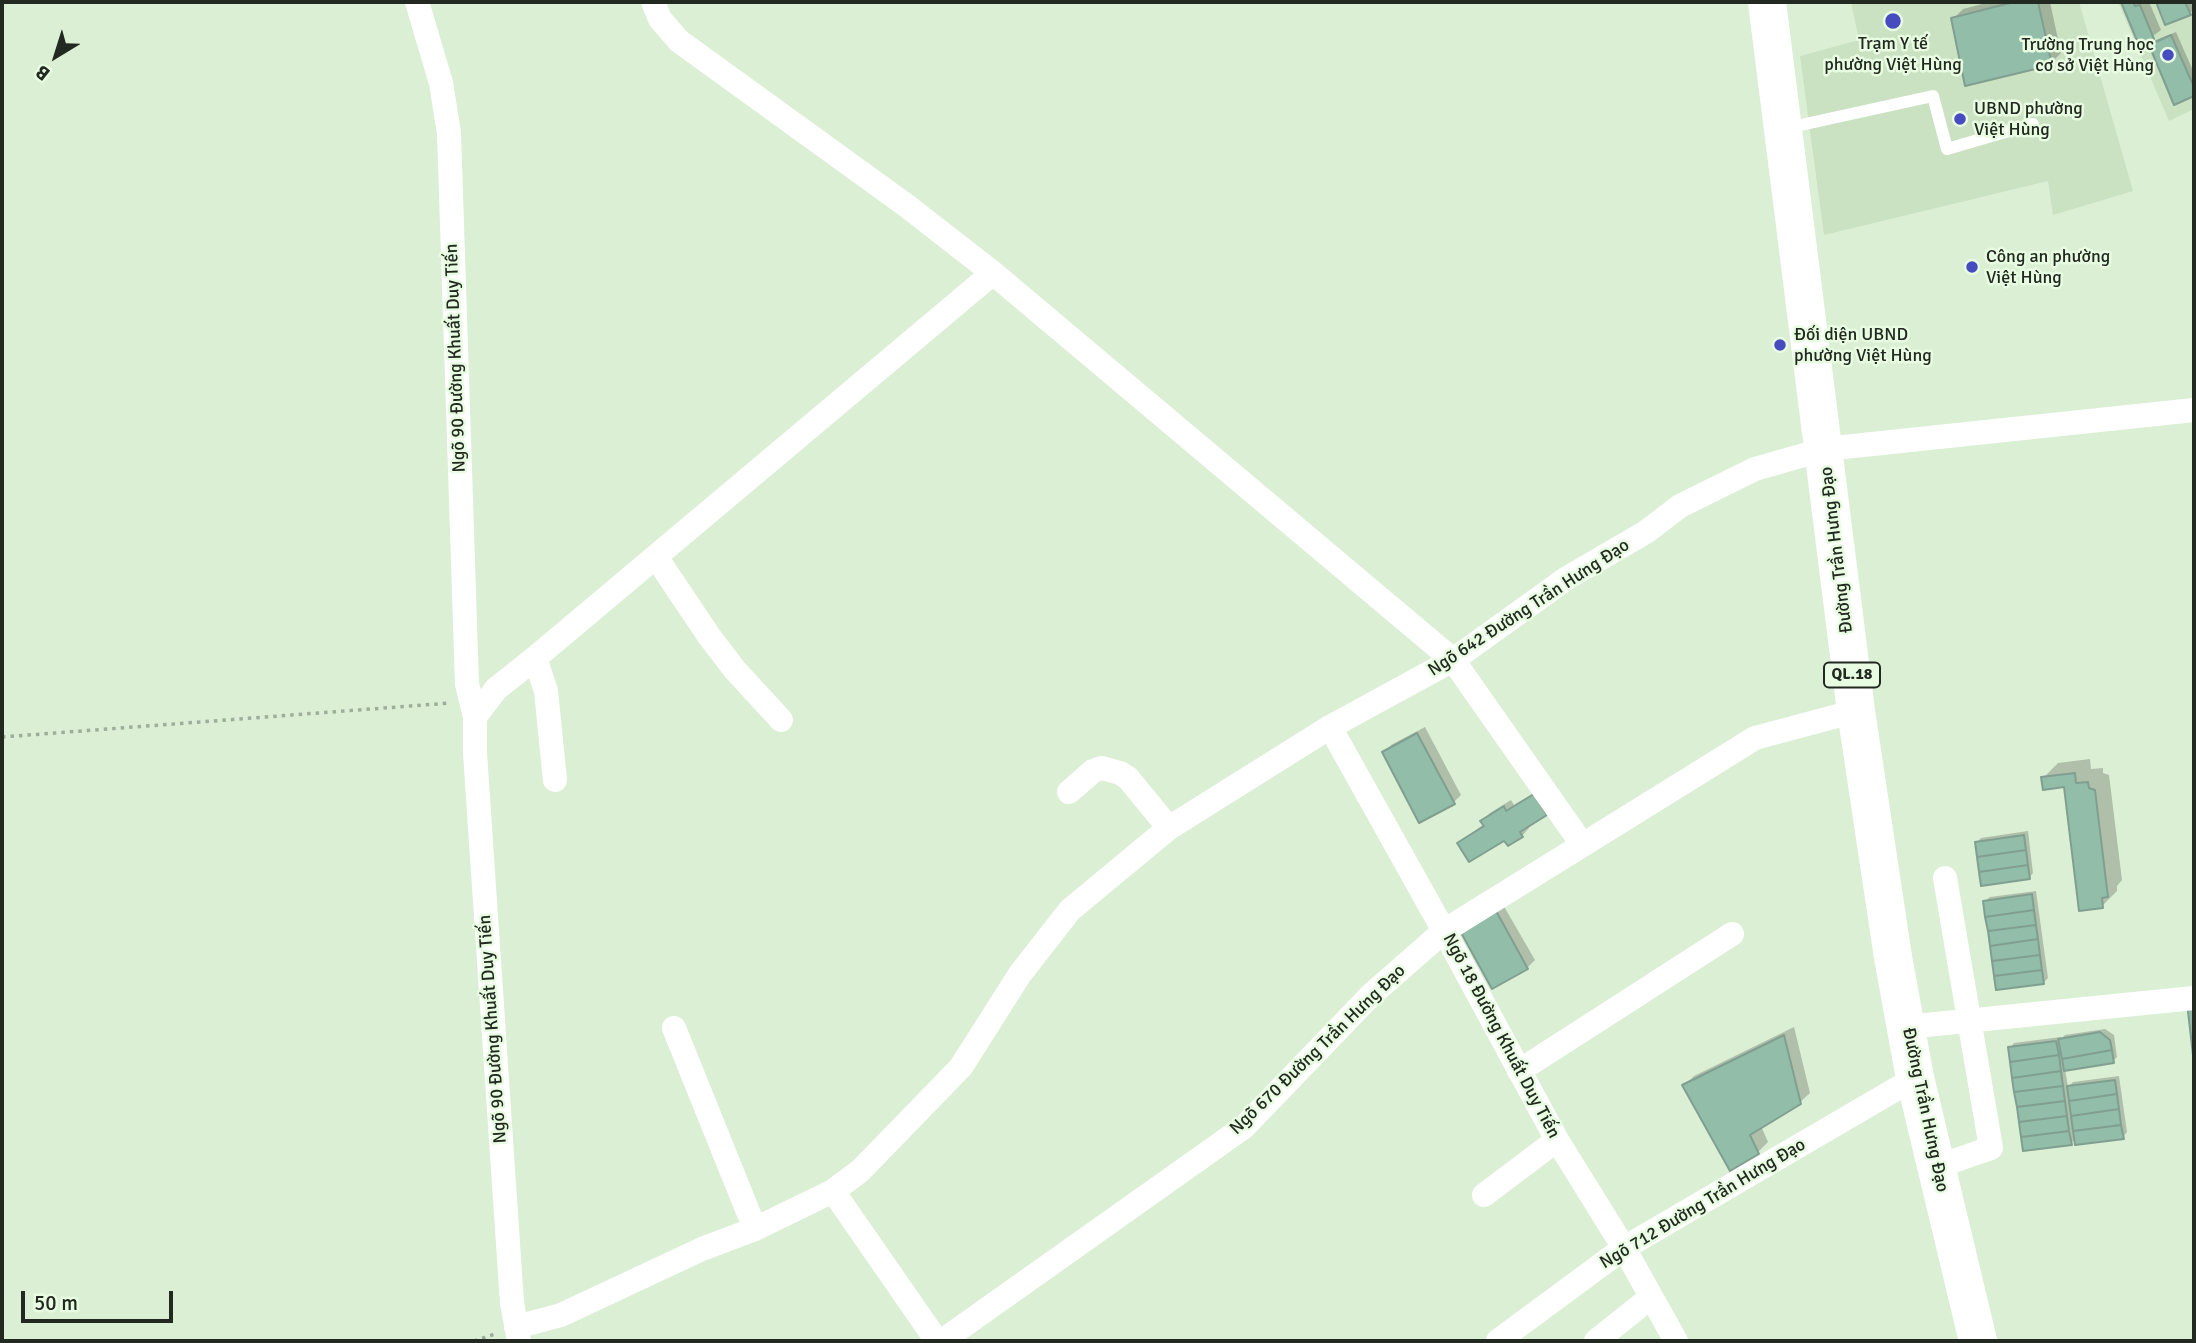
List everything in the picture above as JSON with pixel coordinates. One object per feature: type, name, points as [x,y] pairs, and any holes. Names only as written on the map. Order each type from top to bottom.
[{"type":"highway","name":"Đường Trần Hưng Đạo","points":[[1767,2],[1856,710],[1893,957],[1915,1078],[1978,1341]]},
{"type":"street","name":"Ngõ 90 Đường Khuất Duy Tiến","points":[[417,2],[442,83],[449,134],[467,684],[472,709],[511,1290],[518,1334]]},
{"type":"street","points":[[653,2],[660,19],[679,41],[907,206],[993,273],[1453,660],[1582,844]]},
{"type":"street","points":[[472,709],[993,273]]},
{"type":"street","name":"Ngõ 642 Đường Trần Hưng Đạo","points":[[518,1334],[702,1249],[755,1229],[833,1191],[860,1171],[961,1067],[1020,974],[1070,911],[1169,828],[1331,727],[1453,660],[1567,578],[1646,532],[1680,506],[1755,469],[1825,449],[2194,410]]},
{"type":"street","points":[[656,556],[709,636],[735,670],[781,720]]},
{"type":"street","points":[[535,658],[546,691],[555,780]]},
{"type":"street","name":"Ngõ 670 Đường Trần Hưng Đạo","points":[[940,1341],[1244,1127],[1371,995],[1444,931],[1755,738],[1856,710]]},
{"type":"street","name":"Ngõ 18 Đường Khuất Duy Tiến","points":[[1331,727],[1557,1140],[1624,1248],[1676,1341]]},
{"type":"street","points":[[1069,792],[1093,771],[1102,768],[1120,773],[1128,778],[1169,828]]},
{"type":"street","points":[[1937,1167],[1992,1148],[1945,878]]},
{"type":"street","points":[[1520,1071],[1732,934]]},
{"type":"street","points":[[1906,1027],[2194,998]]},
{"type":"street","points":[[674,1028],[755,1229]]},
{"type":"street","name":"Ngõ 712 Đường Trần Hưng Đạo","points":[[1498,1341],[1624,1248],[1915,1078]]},
{"type":"street","points":[[1484,1195],[1557,1140]]},
{"type":"street","points":[[833,1191],[940,1341]]},
{"type":"street","points":[[1596,1341],[1651,1297]]},
{"type":"lane","points":[[1783,129],[1933,96],[1947,149],[2033,124]]},
{"type":"path","points":[[2,737],[472,709]]},
{"type":"shaded area","name":"UBND phường Việt Hùng","points":[[1851,2],[2079,2],[2133,191],[2053,215],[2048,181],[1824,235],[1800,56],[1859,40]]},
{"type":"shaded area","name":"Trường Trung học cơ sở Việt Hùng","points":[[2118,2],[2194,2],[2194,109],[2169,121]]},
{"type":"building","points":[[2014,2],[2038,2],[2052,65],[1965,86],[1951,18]]},
{"type":"building","points":[[2121,2],[2140,5],[2154,39],[2140,48]]},
{"type":"building","points":[[2156,2],[2185,2],[2191,15],[2165,25]]},
{"type":"building","points":[[2171,35],[2194,87],[2194,96],[2174,105],[2149,45]]},
{"type":"building","points":[[1417,733],[1455,804],[1419,823],[1382,752]]},
{"type":"building","points":[[2075,773],[2076,783],[2088,782],[2089,788],[2095,790],[2108,897],[2102,898],[2103,908],[2079,911],[2064,787],[2043,790],[2041,777]]},
{"type":"building","points":[[1534,794],[1547,815],[1520,832],[1523,837],[1508,846],[1504,841],[1469,862],[1457,843],[1484,826],[1480,821],[1504,806],[1506,811]]},
{"type":"building","points":[[2024,835],[2026,850],[1977,857],[1975,842]]},
{"type":"building","points":[[2026,850],[2028,865],[1979,872],[1977,857]]},
{"type":"building","points":[[2028,865],[2030,879],[1981,886],[1979,872]]},
{"type":"building","points":[[2032,894],[2034,910],[1985,917],[1983,901]]},
{"type":"building","points":[[1495,909],[1528,969],[1492,989],[1459,929]]},
{"type":"building","points":[[2034,910],[2036,925],[1988,931],[1985,917]]},
{"type":"building","points":[[2036,925],[2038,939],[1990,946],[1988,931]]},
{"type":"building","points":[[2038,939],[2040,955],[1992,961],[1990,946]]},
{"type":"building","points":[[2040,955],[2042,970],[1994,976],[1992,961]]},
{"type":"building","points":[[2042,970],[2044,984],[1996,990],[1994,976]]},
{"type":"building","points":[[2194,1002],[2194,1064],[2187,1003]]},
{"type":"building","points":[[2100,1032],[2110,1040],[2112,1050],[2062,1059],[2058,1039]]},
{"type":"building","points":[[1784,1035],[1801,1104],[1750,1135],[1759,1154],[1730,1171],[1682,1085]]},
{"type":"building","points":[[2056,1041],[2059,1055],[2010,1062],[2008,1047]]},
{"type":"building","points":[[2112,1050],[2114,1063],[2064,1071],[2062,1059]]},
{"type":"building","points":[[2059,1055],[2061,1071],[2012,1078],[2010,1062]]},
{"type":"building","points":[[2061,1071],[2063,1086],[2014,1092],[2012,1078]]},
{"type":"building","points":[[2115,1080],[2117,1094],[2069,1101],[2067,1086]]},
{"type":"building","points":[[2063,1086],[2065,1101],[2017,1107],[2014,1092]]},
{"type":"building","points":[[2117,1094],[2119,1109],[2071,1116],[2069,1101]]},
{"type":"building","points":[[2065,1101],[2067,1116],[2019,1122],[2017,1107]]},
{"type":"building","points":[[2119,1109],[2121,1125],[2073,1131],[2071,1116]]},
{"type":"building","points":[[2067,1116],[2069,1131],[2021,1137],[2019,1122]]},
{"type":"building","points":[[2121,1125],[2124,1139],[2075,1145],[2073,1131]]},
{"type":"building","points":[[2069,1131],[2072,1145],[2023,1151],[2021,1137]]},
{"type":"place","name":"Trạm Y tế phường Việt Hùng","points":[[1893,21]]},
{"type":"place","name":"Trường Trung học cơ sở Việt Hùng","points":[[2168,55]]},
{"type":"place","name":"UBND phường Việt Hùng","points":[[1960,119]]},
{"type":"place","name":"Công an phường Việt Hùng","points":[[1972,267]]},
{"type":"place","name":"Đối diện UBND phường Việt Hùng","points":[[1780,345]]}]
